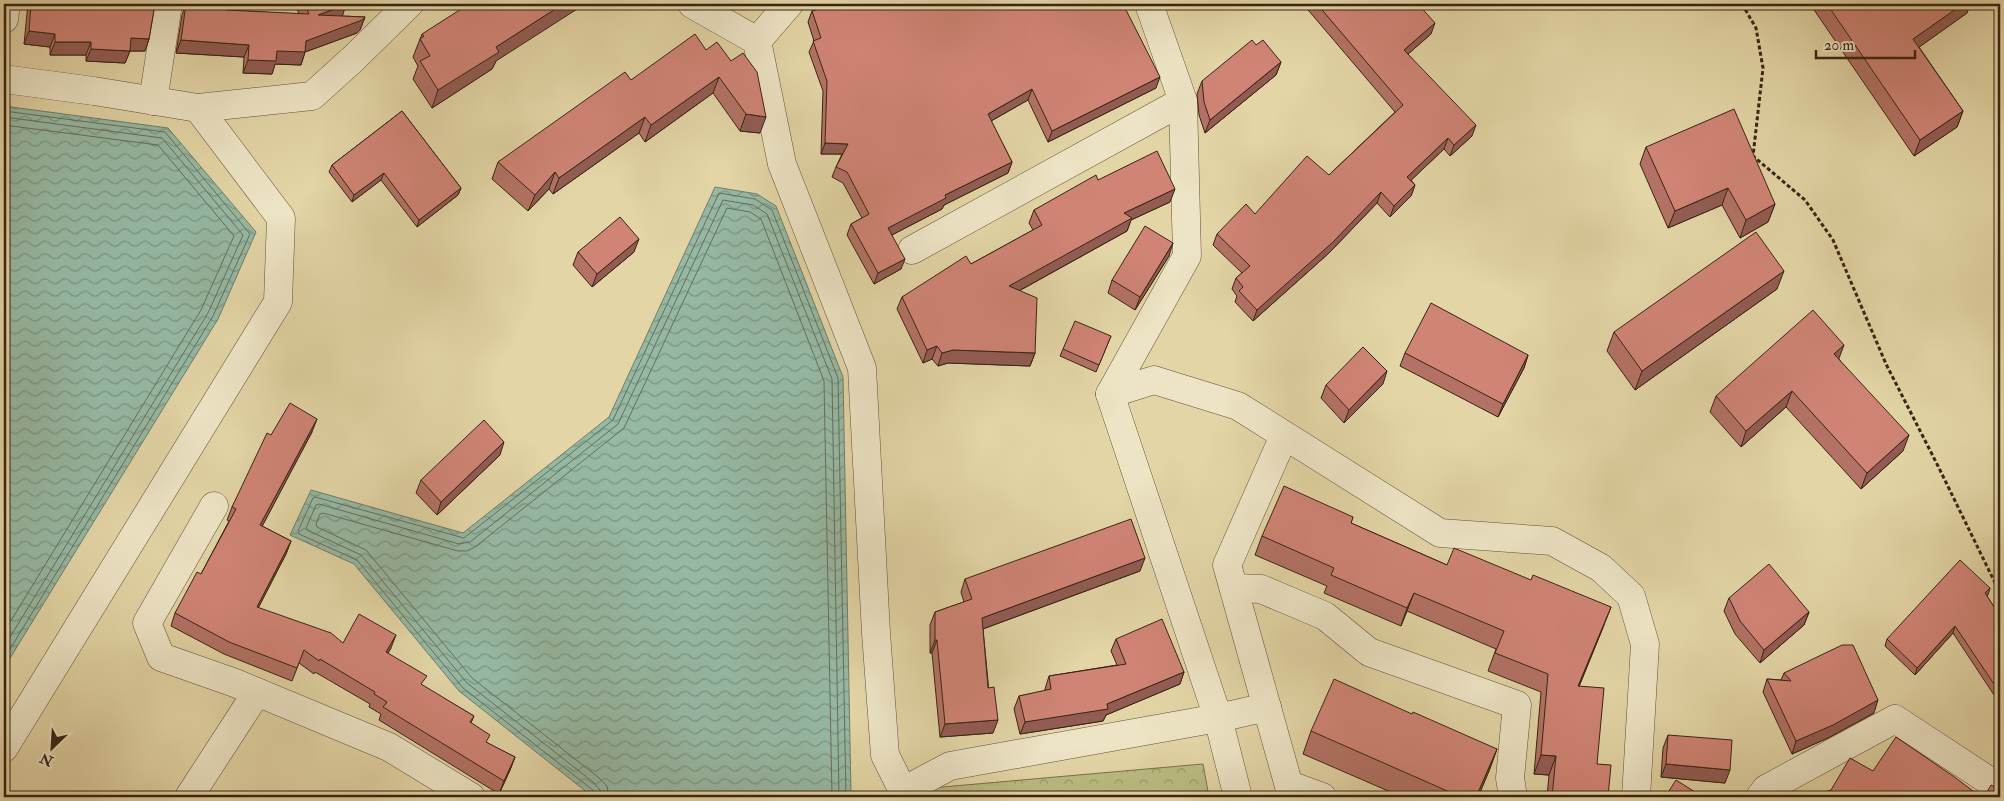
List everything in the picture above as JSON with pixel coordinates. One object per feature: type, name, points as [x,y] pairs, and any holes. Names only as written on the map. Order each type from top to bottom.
[{"type":"street","points":[[4,18],[6,4]]},
{"type":"street","points":[[153,101],[168,4]]},
{"type":"street","points":[[4,79],[198,108],[312,96],[409,4]]},
{"type":"street","points":[[692,4],[757,41],[782,164],[862,368],[876,633],[885,755],[902,794],[950,766],[1218,718],[1267,707]]},
{"type":"street","points":[[757,41],[789,4]]},
{"type":"street","points":[[1149,4],[1183,101],[1187,256],[1110,394],[1218,718],[1238,797]]},
{"type":"street","points":[[912,250],[1183,101]]},
{"type":"street","points":[[4,748],[278,302],[281,218],[198,108]]},
{"type":"street","points":[[1110,394],[1154,380],[1238,406],[1440,533],[1552,541],[1602,568],[1632,596],[1645,644],[1636,797]]},
{"type":"street","points":[[1284,436],[1227,565],[1290,791],[1322,797]]},
{"type":"street","points":[[214,506],[147,623],[161,657],[257,692],[389,747],[471,797]]},
{"type":"street","points":[[1234,588],[1261,589],[1325,616],[1369,652],[1517,705],[1510,778],[1513,797]]},
{"type":"street","points":[[189,797],[257,692]]},
{"type":"street","points":[[1760,797],[1766,789],[1790,788],[1895,719],[1995,790]]},
{"type":"path","points":[[1742,4],[1756,28],[1763,68],[1753,156],[1805,200],[1833,240],[1886,364],[2000,593]]},
{"type":"green space","points":[[1203,764],[1209,797],[920,797],[920,789]]},
{"type":"water","points":[[4,106],[168,128],[256,232],[218,319],[4,668]]},
{"type":"water","points":[[715,187],[757,194],[776,206],[843,377],[850,797],[593,797],[459,691],[354,564],[290,535],[311,490],[463,533],[609,417]]},
{"type":"building","points":[[31,4],[155,4],[149,39],[131,38],[130,51],[91,49],[91,42],[55,42],[55,34],[29,31]]},
{"type":"building","points":[[186,4],[227,4],[226,10],[309,14],[305,4],[346,4],[318,15],[365,17],[362,20],[306,41],[305,52],[277,51],[276,61],[248,60],[249,45],[181,40]]},
{"type":"building","points":[[469,4],[563,4],[496,47],[499,52],[438,90],[420,61],[430,56],[420,39],[424,36],[422,34]]},
{"type":"building","points":[[826,4],[1087,4],[1088,8],[1123,4],[1160,77],[1052,131],[1032,89],[988,114],[1012,162],[945,195],[946,198],[888,228],[905,259],[878,273],[851,224],[869,214],[847,172],[836,167],[848,144],[825,143],[827,81],[813,41],[821,38],[812,11],[827,6]]},
{"type":"building","points":[[1317,4],[1418,4],[1435,23],[1404,50],[1476,125],[1454,145],[1448,138],[1407,177],[1415,185],[1394,206],[1381,192],[1333,242],[1257,310],[1239,291],[1243,287],[1236,278],[1250,266],[1217,234],[1246,204],[1255,214],[1307,156],[1329,175],[1403,105]]},
{"type":"building","points":[[1827,4],[1963,4],[1913,39],[1963,111],[1920,140]]},
{"type":"building","points":[[695,34],[706,50],[717,42],[731,61],[743,53],[757,72],[766,117],[746,114],[719,77],[651,125],[645,117],[559,178],[555,172],[535,195],[498,162],[625,72],[631,80]]},
{"type":"building","points":[[1252,40],[1256,45],[1263,40],[1281,62],[1210,120],[1204,102],[1202,81]]},
{"type":"building","points":[[1734,109],[1775,204],[1746,220],[1728,188],[1675,211],[1646,147]]},
{"type":"building","points":[[402,111],[461,188],[419,220],[384,173],[354,195],[332,165]]},
{"type":"building","points":[[1157,151],[1175,189],[1124,213],[1132,218],[1009,286],[1037,298],[1035,353],[953,350],[942,353],[937,346],[927,350],[902,297],[966,256],[971,264],[1042,225],[1034,210],[1096,175],[1098,180]]},
{"type":"building","points":[[620,217],[639,239],[597,274],[578,252]]},
{"type":"building","points":[[1145,226],[1173,243],[1140,297],[1112,280]]},
{"type":"building","points":[[1756,232],[1784,271],[1642,371],[1614,332]]},
{"type":"building","points":[[1431,303],[1528,355],[1503,404],[1405,353]]},
{"type":"building","points":[[1813,310],[1844,345],[1834,354],[1909,435],[1867,473],[1792,391],[1746,431],[1716,396]]},
{"type":"building","points":[[1075,321],[1111,336],[1099,365],[1063,349]]},
{"type":"building","points":[[1363,347],[1387,371],[1349,410],[1326,385]]},
{"type":"building","points":[[290,403],[317,419],[260,525],[291,541],[257,607],[331,633],[343,643],[359,614],[396,635],[386,652],[427,676],[421,684],[474,716],[470,722],[490,735],[486,742],[515,757],[504,781],[383,707],[387,702],[374,694],[375,692],[320,659],[319,661],[304,650],[297,668],[229,642],[175,613],[197,572],[201,574],[236,509],[232,507],[267,433],[271,435]]},
{"type":"building","points":[[484,420],[504,442],[441,502],[421,480]]},
{"type":"building","points":[[1284,486],[1353,517],[1351,523],[1447,565],[1454,548],[1531,580],[1533,575],[1611,607],[1578,686],[1604,688],[1597,764],[1611,765],[1608,797],[1552,797],[1556,756],[1541,755],[1548,674],[1495,653],[1504,631],[1414,593],[1407,608],[1331,575],[1334,568],[1262,536]]},
{"type":"building","points":[[1131,519],[1145,558],[982,618],[988,688],[994,687],[998,720],[945,724],[937,640],[935,640],[935,612],[972,599],[965,579]]},
{"type":"building","points":[[1960,560],[1990,588],[1985,593],[2000,616],[2000,693],[1955,626],[1917,668],[1887,639]]},
{"type":"building","points":[[1769,564],[1809,612],[1764,650],[1740,621],[1729,598]]},
{"type":"building","points":[[1162,619],[1184,672],[1107,704],[1108,709],[1025,722],[1019,696],[1051,689],[1049,676],[1126,664],[1116,639]]},
{"type":"building","points":[[1842,645],[1853,645],[1878,700],[1833,725],[1796,741],[1767,679],[1791,681],[1784,673]]},
{"type":"building","points":[[1334,679],[1497,749],[1476,797],[1461,797],[1311,731]]},
{"type":"building","points":[[1668,735],[1732,740],[1730,770],[1666,764]]},
{"type":"building","points":[[1896,737],[1981,797],[1825,797],[1824,792],[1831,790],[1850,758],[1873,771]]},
{"type":"building","points":[[1676,780],[1703,797],[1665,797]]},
{"type":"building","points":[[1991,785],[2000,789],[2000,797],[1984,797]]}]
